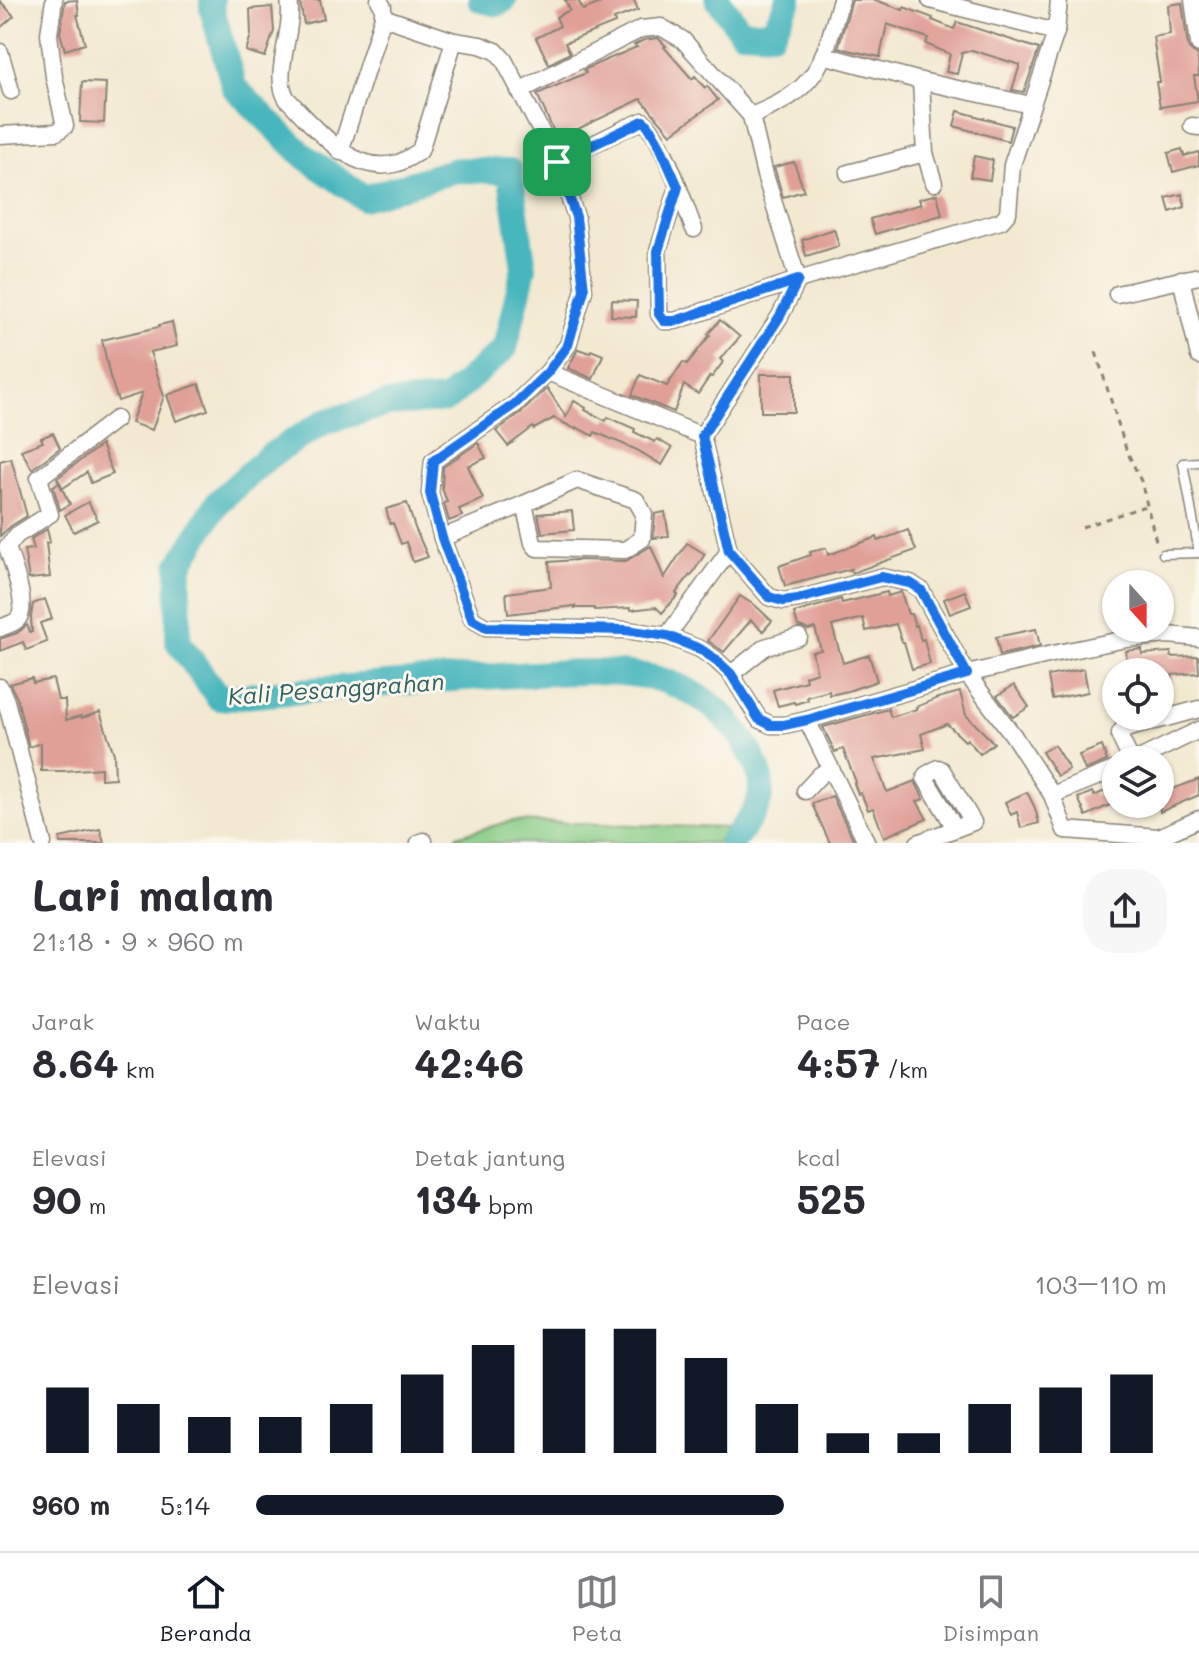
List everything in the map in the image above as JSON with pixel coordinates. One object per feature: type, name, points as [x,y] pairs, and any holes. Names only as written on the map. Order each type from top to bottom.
[{"type":"street","points":[[8,134],[55,133],[65,126],[54,77],[49,34],[54,0]]},
{"type":"street","points":[[289,0],[290,29],[280,82],[282,92],[340,152],[370,165],[397,164],[420,151],[454,41]]},
{"type":"street","points":[[340,152],[383,17],[379,0]]},
{"type":"street","points":[[751,116],[778,105],[802,87],[815,72],[841,0]]},
{"type":"street","points":[[930,0],[1056,32]]},
{"type":"street","points":[[678,187],[658,251],[659,314],[664,321],[675,321],[798,280],[1001,221],[1008,213],[1012,165],[1056,32],[1059,0]]},
{"type":"street","points":[[1193,0],[1199,44]]},
{"type":"street","points":[[383,17],[454,41],[496,51],[504,60],[557,162],[576,217],[584,290],[568,345],[548,372],[515,404],[433,461],[430,493],[442,538],[472,619],[478,624],[486,627],[626,630],[667,636],[700,649],[715,659],[731,674],[759,719],[771,725],[807,720],[967,674],[1126,639],[1168,635],[1199,638]]},
{"type":"street","points":[[519,91],[641,29],[661,27],[683,40],[751,116],[765,175],[798,280],[780,316],[702,436],[729,551],[769,597],[783,601],[798,599],[881,577],[910,583],[921,590],[967,674],[1013,735],[1052,795],[1065,830],[1159,837],[1199,819]]},
{"type":"street","points":[[0,52],[11,91]]},
{"type":"street","points":[[823,55],[1031,105]]},
{"type":"street","points":[[921,81],[925,153],[934,183]]},
{"type":"street","points":[[557,162],[643,121],[660,146],[694,229]]},
{"type":"street","points":[[848,173],[925,153]]},
{"type":"street","points":[[1117,294],[1199,276]]},
{"type":"street","points":[[1181,279],[1199,356]]},
{"type":"street","points":[[548,372],[702,436]]},
{"type":"street","points":[[0,628],[16,621],[22,599],[4,549],[17,535],[50,514],[39,478],[116,419]]},
{"type":"street","points":[[442,538],[577,480],[636,500],[644,514],[642,539],[625,550],[537,548],[533,543],[524,504]]},
{"type":"street","points":[[667,636],[729,551]]},
{"type":"street","points":[[731,674],[765,647],[799,637]]},
{"type":"street","points":[[0,687],[43,843]]},
{"type":"street","points":[[1124,746],[1120,737],[1122,730],[1199,709]]},
{"type":"street","points":[[807,720],[867,843]]},
{"type":"street","points":[[1166,746],[1199,730]]},
{"type":"street","points":[[805,791],[831,768]]},
{"type":"street","points":[[1052,795],[1102,775]]},
{"type":"street","points":[[918,843],[955,828]]},
{"type":"lane","points":[[1163,554],[1199,553],[1183,463],[1199,462]]},
{"type":"path","points":[[1096,352],[1126,449],[1141,481],[1158,551],[1163,554]]},
{"type":"path","points":[[1082,527],[1148,505]]},
{"type":"green space","points":[[511,821],[726,828],[718,843],[458,843],[456,836]]},
{"type":"building","points":[[77,0],[77,15],[85,44],[65,50],[60,33],[65,1]]},
{"type":"building","points":[[320,0],[324,19],[304,24],[300,2]]},
{"type":"building","points":[[565,0],[578,0],[583,10],[608,0],[634,0],[638,10],[565,43],[570,53],[549,64],[536,38],[560,26],[556,17],[570,10]]},
{"type":"building","points":[[852,0],[875,0],[903,10],[904,7],[954,29],[957,22],[1039,49],[1024,92],[1012,90],[1020,65],[972,50],[962,53],[957,74],[946,72],[950,54],[926,44],[928,38],[887,24],[880,57],[838,48]]},
{"type":"building","points":[[0,1],[14,16],[0,28]]},
{"type":"building","points":[[1182,3],[1188,46],[1198,55],[1199,76],[1194,76],[1198,101],[1160,107],[1156,82],[1160,82],[1153,37],[1170,34],[1168,5]]},
{"type":"building","points":[[272,7],[274,31],[265,57],[246,51],[251,35],[250,9]]},
{"type":"building","points":[[658,38],[692,79],[695,76],[718,100],[671,134],[641,99],[557,139],[537,94],[586,73],[584,70],[637,47],[634,45],[644,40]]},
{"type":"building","points":[[82,82],[106,83],[104,123],[80,122]]},
{"type":"building","points":[[958,111],[1012,126],[1008,141],[954,126]]},
{"type":"building","points":[[1182,149],[1184,156],[1199,152],[1199,165],[1173,172],[1168,153]]},
{"type":"building","points":[[974,156],[993,160],[990,180],[970,177]]},
{"type":"building","points":[[794,162],[804,191],[783,197],[774,167]]},
{"type":"building","points":[[937,194],[942,215],[875,234],[870,219],[921,204],[919,199]]},
{"type":"building","points":[[1182,194],[1185,207],[1170,212],[1166,198]]},
{"type":"building","points":[[834,229],[839,246],[806,256],[802,240]]},
{"type":"building","points":[[612,300],[637,301],[636,317],[611,316]]},
{"type":"building","points":[[720,320],[740,337],[720,359],[723,362],[698,394],[684,385],[674,412],[632,395],[640,375],[667,386],[683,362],[687,364]]},
{"type":"building","points":[[172,322],[177,346],[150,352],[164,396],[152,430],[131,423],[142,393],[118,401],[102,340]]},
{"type":"building","points":[[578,349],[603,355],[593,379],[568,368]]},
{"type":"building","points":[[761,374],[794,374],[794,412],[761,412]]},
{"type":"building","points":[[199,384],[208,410],[176,421],[167,395]]},
{"type":"building","points":[[547,388],[566,417],[574,401],[606,421],[608,417],[672,448],[662,465],[637,450],[595,432],[593,436],[554,418],[533,427],[508,446],[496,431]]},
{"type":"building","points":[[53,433],[60,448],[32,469],[21,450],[43,442],[41,438]]},
{"type":"building","points":[[478,443],[486,458],[468,466],[483,499],[459,509],[462,516],[449,521],[442,488],[443,467]]},
{"type":"building","points":[[101,445],[113,474],[91,483],[87,472],[63,488],[57,478]]},
{"type":"building","points":[[11,458],[27,516],[0,536],[0,461]]},
{"type":"building","points":[[59,483],[70,504],[60,510],[53,486]]},
{"type":"building","points":[[88,502],[98,520],[74,532],[65,515]]},
{"type":"building","points":[[407,503],[428,557],[413,562],[406,542],[401,544],[393,523],[390,524],[386,509]]},
{"type":"building","points":[[572,511],[574,530],[542,533],[538,514]]},
{"type":"building","points":[[665,512],[669,536],[653,538],[655,514]]},
{"type":"building","points":[[47,529],[50,577],[29,579],[24,550],[34,549],[31,539]]},
{"type":"building","points":[[908,530],[916,550],[852,573],[851,569],[785,586],[779,566],[811,555],[810,552],[826,548],[828,555],[877,537],[878,541]]},
{"type":"building","points":[[687,543],[705,554],[662,613],[656,607],[595,610],[575,606],[508,614],[506,593],[551,587],[549,562],[626,561],[651,546],[664,578]]},
{"type":"building","points":[[965,591],[971,606],[950,614],[944,599]]},
{"type":"building","points":[[887,592],[888,596],[901,592],[908,614],[917,625],[921,640],[924,639],[930,664],[912,669],[896,624],[866,631],[863,618],[832,626],[843,663],[869,655],[877,681],[848,691],[830,695],[829,691],[795,704],[778,706],[773,690],[806,681],[805,676],[817,672],[812,652],[821,650],[815,628],[808,630],[798,626],[794,613],[841,599],[842,603]]},
{"type":"building","points":[[740,596],[772,621],[763,631],[751,620],[724,652],[708,641]]},
{"type":"building","points":[[45,599],[52,619],[40,623],[47,642],[26,650],[23,642],[0,651],[0,639],[17,633],[27,625],[32,632],[33,604]]},
{"type":"building","points":[[1036,629],[1040,646],[1000,655],[996,637]]},
{"type":"building","points":[[1142,649],[1142,654],[1171,652],[1171,657],[1198,656],[1199,673],[1174,675],[1174,658],[1127,658],[1126,651]]},
{"type":"building","points":[[1084,669],[1088,692],[1052,699],[1048,676]]},
{"type":"building","points":[[32,678],[33,683],[53,679],[58,700],[65,700],[66,720],[100,712],[114,754],[115,778],[101,779],[101,768],[41,771],[41,743],[29,747],[17,698],[10,684]]},
{"type":"building","points":[[1014,685],[1029,707],[1013,717],[997,696]]},
{"type":"building","points":[[960,692],[966,715],[994,743],[980,754],[947,724],[921,734],[925,749],[874,759],[887,792],[915,781],[924,799],[917,801],[927,819],[884,837],[873,808],[868,810],[861,793],[858,794],[843,749],[835,752],[823,727],[888,709],[891,717]]},
{"type":"building","points":[[1054,745],[1069,769],[1057,776],[1042,752]]},
{"type":"building","points":[[1102,746],[1102,763],[1085,770],[1079,755]]},
{"type":"building","points":[[1199,779],[1199,795],[1174,806],[1174,789]]},
{"type":"building","points":[[1027,792],[1039,823],[1021,828],[1017,812],[1011,815],[1005,802]]},
{"type":"building","points":[[1092,792],[1094,796],[1102,792],[1102,809],[1086,816],[1078,798]]},
{"type":"building","points":[[832,796],[855,843],[830,843],[812,804]]},
{"type":"building","points":[[100,829],[104,843],[60,843],[60,838]]},
{"type":"waterway","name":"Kali Pesanggrahan","points":[[212,0],[234,87],[304,156],[364,198],[456,170],[510,171],[524,268],[505,348],[446,400],[388,404],[324,422],[268,457],[218,502],[179,566],[178,642],[219,698],[575,672],[638,675],[673,684],[694,694],[721,714],[743,740],[756,764],[761,781],[759,799],[754,812],[732,843]]},
{"type":"waterway","name":"Kali Pesanggrahan","points":[[481,0],[497,4],[504,0]]},
{"type":"waterway","name":"Kali Pesanggrahan","points":[[718,0],[741,31],[772,33],[789,0]]},
{"type":"route","points":[[643,121],[648,125],[678,187],[658,251],[659,314],[664,321],[675,321],[798,280],[780,316],[702,436],[729,551],[769,597],[783,601],[881,577],[910,583],[921,590],[967,674],[807,720],[771,725],[759,719],[731,674],[715,659],[700,649],[667,636],[626,630],[486,627],[472,619],[442,538],[430,493],[433,461],[515,404],[548,372],[568,345],[584,290],[576,217],[557,162],[628,127],[643,121]]}]
